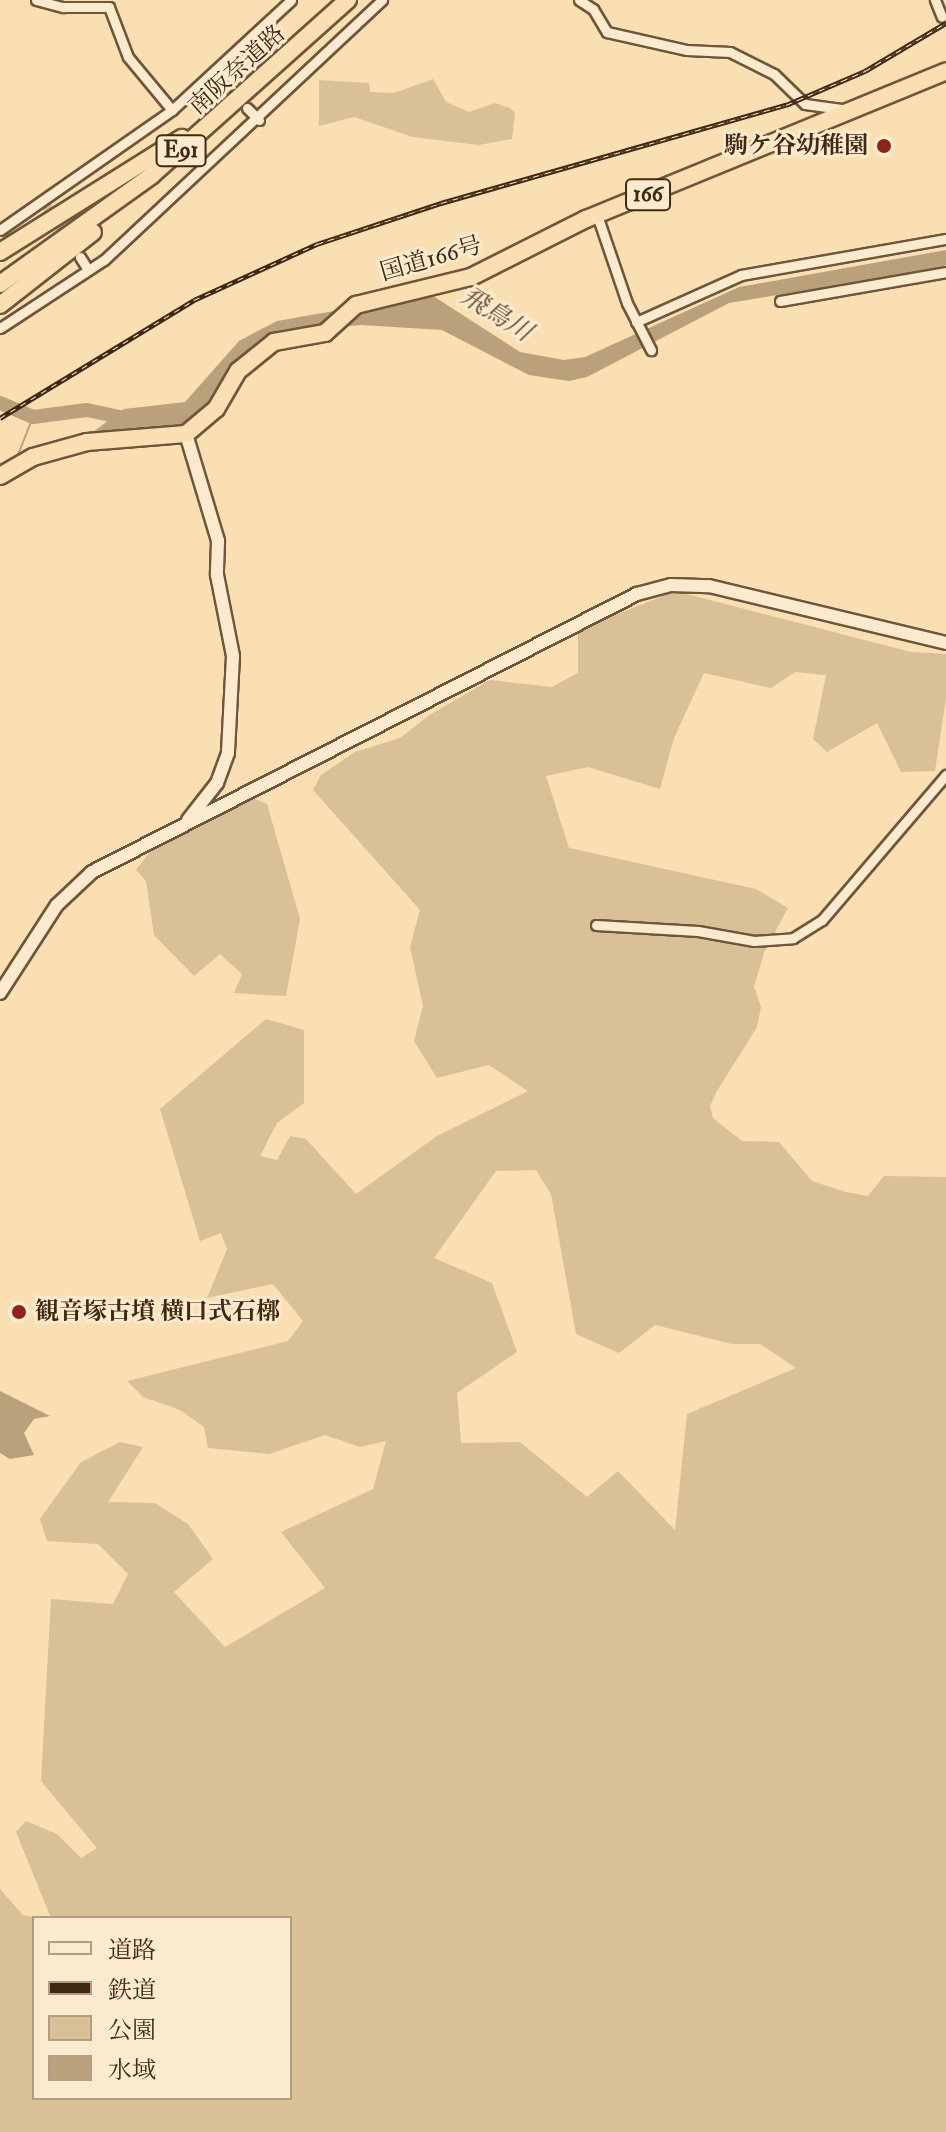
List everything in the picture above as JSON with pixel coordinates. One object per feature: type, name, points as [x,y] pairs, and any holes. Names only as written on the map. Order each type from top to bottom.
[{"type":"highway","name":"南阪奈道路","points":[[212,121],[339,0]]},
{"type":"highway","name":"南阪奈道路","points":[[0,282],[85,221],[212,121],[348,0]]},
{"type":"highway","name":"国道166号","points":[[186,434],[216,409],[238,371],[254,354],[274,342],[333,328],[347,310],[471,277],[597,215],[754,146],[852,112],[946,71]]},
{"type":"highway","points":[[0,252],[212,121]]},
{"type":"highway","points":[[0,305],[86,239],[212,121]]},
{"type":"highway","points":[[0,476],[33,457],[87,442],[186,434]]},
{"type":"street","points":[[36,0],[63,7],[109,7],[128,57],[172,110]]},
{"type":"street","points":[[0,230],[219,76],[291,0]]},
{"type":"street","points":[[0,328],[88,270],[259,120],[382,0]]},
{"type":"street","points":[[579,0],[593,9],[607,32],[687,50],[730,52],[774,74],[805,104],[852,112]]},
{"type":"street","points":[[935,0],[942,17]]},
{"type":"street","points":[[247,108],[259,120]]},
{"type":"street","points":[[597,215],[638,326],[650,348]]},
{"type":"street","points":[[638,326],[741,275],[917,249],[946,239]]},
{"type":"street","points":[[80,257],[88,270]]},
{"type":"street","points":[[780,301],[905,284],[946,272]]},
{"type":"street","points":[[185,825],[224,769],[233,656],[217,575],[218,541],[186,434]]},
{"type":"street","points":[[0,993],[57,905],[79,882],[637,594],[671,585],[709,586],[946,643]]},
{"type":"street","points":[[596,925],[698,931],[754,941],[793,938],[822,920],[946,775]]},
{"type":"green space","points":[[433,79],[446,102],[469,112],[495,103],[510,108],[515,113],[512,139],[479,145],[413,137],[354,117],[319,126],[319,80],[369,83],[370,92],[394,93]]},
{"type":"green space","points":[[675,591],[911,652],[946,654],[946,698],[935,771],[901,772],[877,723],[827,752],[813,739],[826,675],[795,672],[771,688],[704,673],[674,738],[660,789],[588,767],[546,776],[569,848],[756,889],[788,908],[764,953],[754,987],[761,1007],[757,1027],[717,1091],[710,1106],[713,1118],[742,1141],[779,1142],[812,1181],[846,1192],[868,1196],[884,1176],[946,1177],[946,2132],[0,2132],[0,1889],[23,1915],[32,1917],[32,2100],[292,2100],[292,1916],[50,1916],[16,1832],[26,1821],[57,1834],[81,1858],[97,1848],[41,1781],[51,1599],[113,1604],[128,1574],[98,1544],[47,1541],[40,1519],[81,1462],[120,1442],[143,1447],[108,1502],[155,1503],[188,1524],[213,1559],[174,1592],[225,1647],[325,1588],[281,1532],[373,1489],[386,1441],[360,1447],[325,1435],[269,1454],[208,1448],[204,1427],[180,1410],[143,1397],[127,1381],[288,1341],[303,1321],[273,1284],[207,1298],[227,1249],[221,1233],[200,1241],[160,1109],[266,1019],[304,1030],[304,1103],[277,1123],[260,1156],[277,1160],[290,1136],[306,1139],[356,1194],[437,1136],[528,1091],[489,1065],[437,1078],[414,1041],[423,1006],[410,947],[420,910],[313,790],[321,775],[355,752],[400,738],[431,714],[490,680],[552,687],[578,673],[578,630]],"holes":[[[536,1170],[551,1194],[576,1334],[619,1353],[655,1325],[732,1344],[760,1344],[796,1368],[687,1414],[675,1530],[618,1471],[587,1497],[520,1442],[461,1443],[457,1393],[517,1352],[492,1283],[434,1258],[496,1171]]]},
{"type":"green space","points":[[253,798],[267,804],[300,919],[286,996],[234,993],[242,974],[220,954],[194,976],[154,935],[146,881],[136,870],[150,852]]},
{"type":"water","points":[[946,250],[946,265],[937,269],[729,303],[587,377],[569,381],[529,375],[442,330],[361,325],[318,329],[259,344],[247,353],[216,402],[185,428],[93,432],[124,409],[185,402],[239,341],[277,321],[430,294],[520,352],[564,360],[585,357],[739,287]]},
{"type":"water","points":[[0,1391],[50,1416],[34,1419],[24,1433],[34,1455],[10,1459],[0,1453]]},
{"type":"waterway","name":"飛鳥川","points":[[0,403],[33,417],[87,410],[129,419]]},
{"type":"waterway","points":[[17,457],[33,417]]},
{"type":"tunnel","points":[[222,79],[241,101]]},
{"type":"tunnel","points":[[45,203],[67,237]]},
{"type":"railway","points":[[0,418],[194,300],[317,244],[441,203],[786,105],[865,71],[946,23]]},
{"type":"place","name":"駒ケ谷幼稚園","points":[[884,146]]},
{"type":"place","name":"観音塚古墳 横口式石槨","points":[[19,1312]]}]
